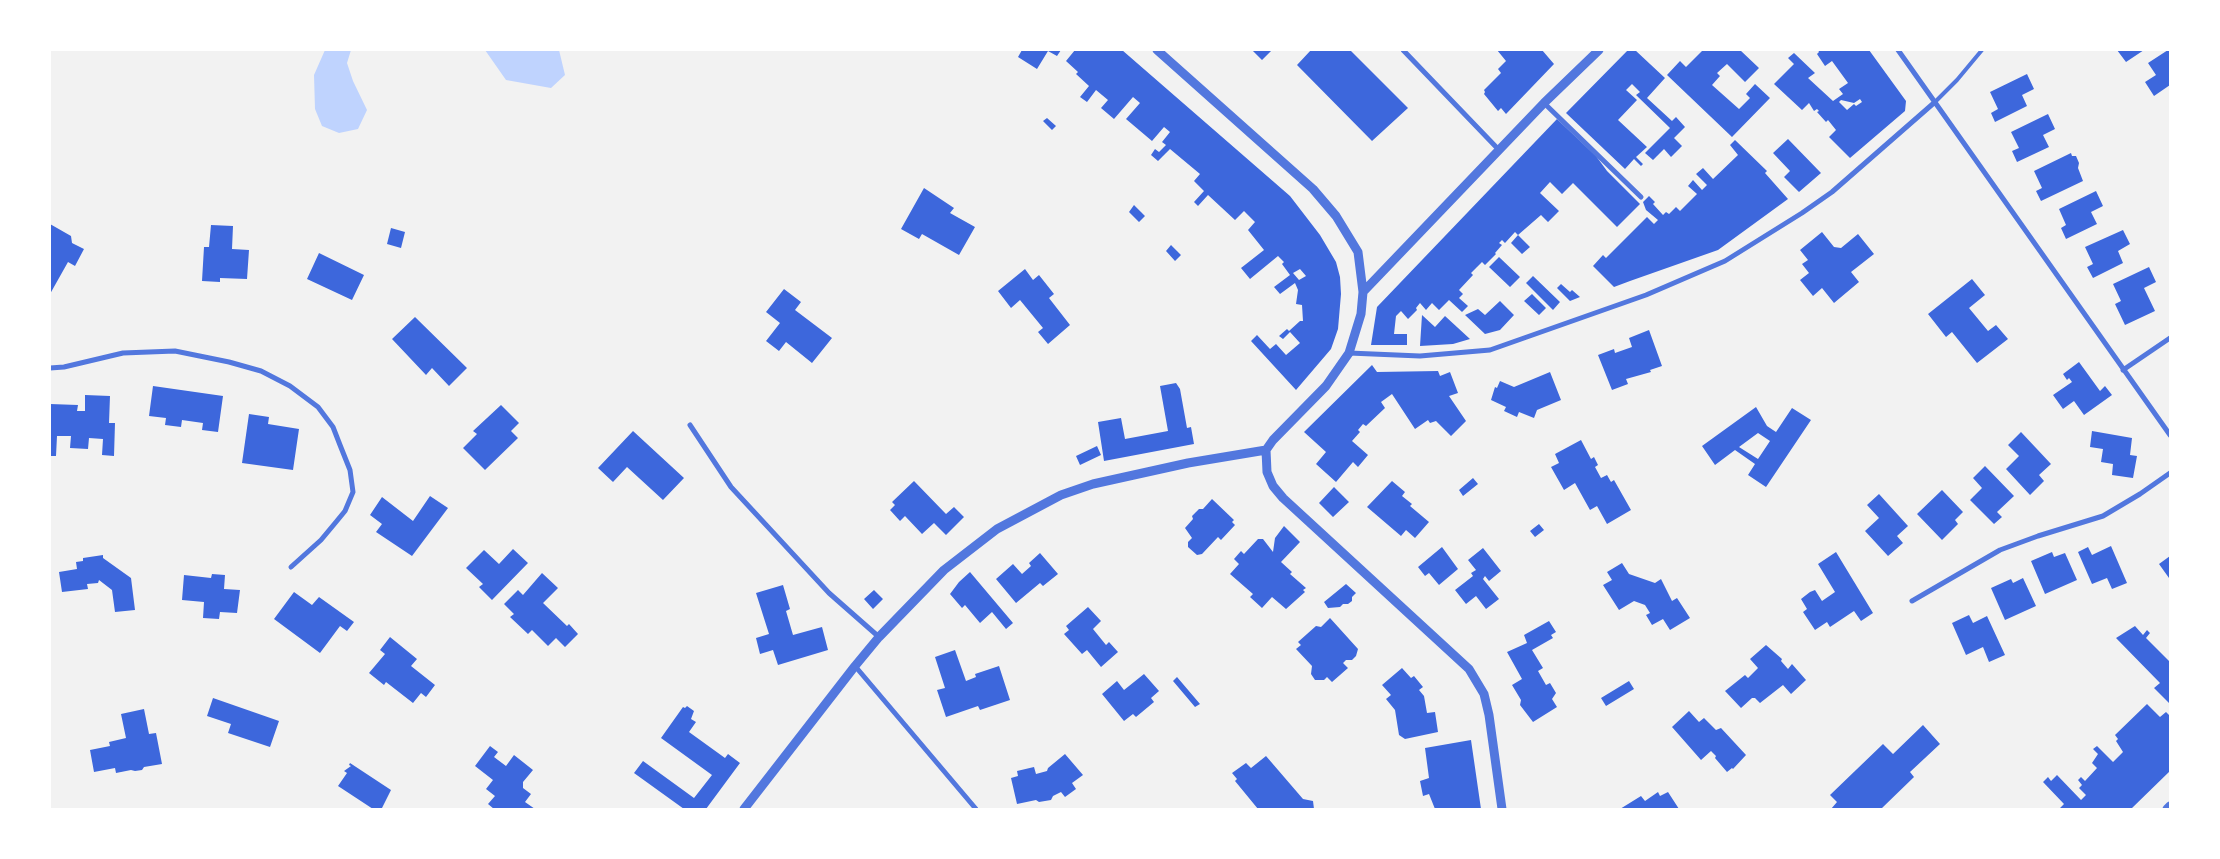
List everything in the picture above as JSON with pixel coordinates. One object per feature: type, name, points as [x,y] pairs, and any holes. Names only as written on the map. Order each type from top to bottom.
[{"type":"street","points":[[1157,50],[1313,189],[1340,223],[1358,252],[1363,292],[1361,314],[1349,353],[1326,386],[1273,440],[1266,450],[1267,472],[1273,486],[1283,498],[1460,660],[1476,679],[1484,694],[1489,715],[1502,809]]},
{"type":"street","points":[[1403,50],[1499,150]]},
{"type":"street","points":[[1363,292],[1544,103],[1599,50]]},
{"type":"street","points":[[1898,50],[2170,435]]},
{"type":"street","points":[[1349,353],[1420,356],[1490,350],[1646,295],[1725,261],[1802,213],[1832,192],[1935,102]]},
{"type":"street","points":[[1544,103],[1641,198]]},
{"type":"street","points":[[2123,370],[2170,338]]},
{"type":"street","points":[[50,368],[64,367],[123,353],[174,351],[229,362],[261,371],[290,386],[311,401],[325,415],[333,428],[350,470],[353,492],[345,511],[336,522],[308,552],[290,567]]},
{"type":"street","points":[[690,425],[731,487],[772,533],[829,594],[879,637]]},
{"type":"street","points":[[744,809],[879,637],[919,594],[969,550],[997,529],[1053,499],[1118,477],[1266,450]]},
{"type":"street","points":[[1912,601],[2000,550],[2103,516],[2170,473]]},
{"type":"street","points":[[855,666],[976,809]]},
{"type":"street","points":[[2167,809],[2170,806]]},
{"type":"lane","points":[[1935,102],[1957,80],[1982,50]]},
{"type":"water","points":[[325,50],[351,50],[347,63],[353,81],[367,110],[358,129],[339,133],[322,126],[315,109],[314,75]]},
{"type":"water","points":[[485,50],[559,50],[565,75],[551,88],[506,80]]},
{"type":"building","points":[[1022,50],[1061,50],[1057,56],[1048,51],[1037,69],[1018,57]]},
{"type":"building","points":[[1075,50],[1122,50],[1290,196],[1320,235],[1336,262],[1340,277],[1341,294],[1338,329],[1331,349],[1296,390],[1251,341],[1257,335],[1270,349],[1276,344],[1286,355],[1300,343],[1290,332],[1283,339],[1279,336],[1287,329],[1289,331],[1300,321],[1303,321],[1302,305],[1296,304],[1298,290],[1295,283],[1280,294],[1274,287],[1290,275],[1282,264],[1284,262],[1278,256],[1250,279],[1241,268],[1264,250],[1248,230],[1255,222],[1244,211],[1235,220],[1208,195],[1198,206],[1194,202],[1204,191],[1194,181],[1200,174],[1170,149],[1158,161],[1151,155],[1155,149],[1159,152],[1166,145],[1162,142],[1170,132],[1164,127],[1152,141],[1126,119],[1140,103],[1133,97],[1114,119],[1101,108],[1108,100],[1096,90],[1087,102],[1080,97],[1089,86],[1066,61]],"holes":[[[1300,269],[1306,276],[1299,280],[1293,273]]]},
{"type":"building","points":[[1252,50],[1272,50],[1262,60]]},
{"type":"building","points":[[1311,50],[1350,50],[1408,108],[1372,141],[1297,65]]},
{"type":"building","points":[[1497,50],[1542,50],[1554,64],[1506,114],[1501,108],[1498,111],[1484,94],[1484,90],[1501,73],[1498,69],[1506,61]]},
{"type":"building","points":[[1628,50],[1635,50],[1665,78],[1647,98],[1672,121],[1676,117],[1685,127],[1674,138],[1682,146],[1671,157],[1664,149],[1653,160],[1645,153],[1670,128],[1636,95],[1640,92],[1632,84],[1626,90],[1637,100],[1618,120],[1647,147],[1636,157],[1643,164],[1641,166],[1634,159],[1625,169],[1566,113]]},
{"type":"building","points":[[1703,50],[1740,50],[1759,68],[1745,82],[1727,64],[1717,73],[1720,76],[1712,85],[1739,109],[1750,98],[1746,94],[1755,84],[1770,98],[1732,137],[1667,75],[1680,61],[1686,67]]},
{"type":"building","points":[[1818,50],[1869,50],[1906,101],[1905,111],[1850,158],[1829,137],[1836,130],[1828,120],[1826,122],[1817,112],[1819,111],[1817,109],[1814,111],[1809,103],[1802,110],[1774,84],[1794,64],[1788,58],[1794,53],[1815,73],[1808,78],[1833,101],[1843,94],[1839,89],[1848,83],[1832,61],[1825,66],[1817,54]],"holes":[[[1860,99],[1862,102],[1856,106],[1854,104],[1847,110],[1839,102],[1841,100],[1854,103]]]},
{"type":"building","points":[[2117,50],[2144,50],[2126,62]]},
{"type":"building","points":[[2170,50],[2170,85],[2154,96],[2145,82],[2156,75],[2148,63]]},
{"type":"building","points":[[2027,74],[2034,89],[2022,95],[2027,106],[1995,122],[1991,113],[1998,109],[1990,92]]},
{"type":"building","points":[[2048,114],[2055,129],[2043,135],[2049,147],[2017,162],[2012,151],[2019,148],[2011,132]]},
{"type":"building","points":[[1047,118],[1056,126],[1052,130],[1043,121]]},
{"type":"building","points":[[1557,119],[1596,156],[1607,171],[1640,204],[1617,227],[1573,183],[1562,194],[1550,182],[1540,193],[1559,211],[1548,222],[1541,215],[1518,235],[1515,232],[1505,243],[1502,240],[1499,243],[1502,245],[1496,254],[1485,265],[1482,262],[1471,273],[1473,275],[1459,290],[1463,294],[1459,298],[1468,306],[1462,312],[1449,300],[1439,310],[1432,303],[1426,310],[1420,303],[1416,308],[1417,310],[1408,319],[1401,311],[1396,316],[1394,334],[1407,334],[1407,345],[1371,345],[1377,307]]},
{"type":"building","points":[[1788,139],[1821,173],[1799,192],[1784,177],[1790,171],[1773,153]]},
{"type":"building","points":[[1735,140],[1767,171],[1765,173],[1788,199],[1718,250],[1614,287],[1593,266],[1603,255],[1606,258],[1647,217],[1654,224],[1658,220],[1646,210],[1643,202],[1649,196],[1655,202],[1653,204],[1663,215],[1666,212],[1669,214],[1676,207],[1680,211],[1697,194],[1688,186],[1693,180],[1702,190],[1707,185],[1696,174],[1703,168],[1713,179],[1738,155],[1730,145]]},
{"type":"building","points":[[2071,153],[2072,156],[2076,156],[2079,163],[2078,168],[2083,181],[2041,201],[2036,191],[2042,188],[2034,171]]},
{"type":"building","points":[[924,188],[954,208],[950,213],[975,227],[959,255],[922,234],[919,239],[901,229]]},
{"type":"building","points":[[2096,191],[2103,206],[2091,212],[2097,224],[2066,239],[2061,228],[2066,225],[2059,209]]},
{"type":"building","points":[[1134,205],[1145,216],[1139,222],[1129,212]]},
{"type":"building","points":[[50,224],[71,236],[72,243],[84,249],[75,266],[68,262],[50,294]]},
{"type":"building","points":[[211,225],[233,226],[232,249],[249,250],[247,279],[220,278],[220,282],[202,281],[204,247],[209,247]]},
{"type":"building","points":[[391,228],[405,232],[401,248],[387,244]]},
{"type":"building","points":[[2123,230],[2130,244],[2118,251],[2123,263],[2093,278],[2087,267],[2093,264],[2085,247]]},
{"type":"building","points":[[1822,232],[1834,247],[1841,248],[1858,234],[1874,254],[1851,272],[1859,282],[1834,303],[1822,288],[1813,296],[1800,280],[1809,273],[1802,264],[1808,260],[1800,250]]},
{"type":"building","points":[[1518,235],[1530,247],[1522,254],[1511,243]]},
{"type":"building","points":[[1171,245],[1181,255],[1175,261],[1166,251]]},
{"type":"building","points":[[319,253],[364,275],[352,300],[307,279]]},
{"type":"building","points":[[1499,257],[1520,277],[1510,287],[1489,267]]},
{"type":"building","points":[[2149,267],[2156,282],[2144,288],[2155,311],[2125,325],[2115,304],[2121,301],[2113,284]]},
{"type":"building","points":[[1025,269],[1033,280],[1039,275],[1054,294],[1049,298],[1070,325],[1048,344],[1038,332],[1043,328],[1020,300],[1011,308],[998,291]]},
{"type":"building","points":[[1533,276],[1560,302],[1553,310],[1526,283]]},
{"type":"building","points":[[1972,279],[1985,295],[1969,308],[1988,331],[1996,325],[2008,339],[1977,363],[1952,332],[1946,337],[1928,314]]},
{"type":"building","points":[[1561,284],[1570,292],[1572,290],[1580,297],[1570,301],[1557,288]]},
{"type":"building","points":[[784,289],[801,302],[795,310],[832,338],[812,363],[786,342],[779,351],[766,341],[780,323],[766,312]]},
{"type":"building","points":[[1532,294],[1546,308],[1539,315],[1524,301]]},
{"type":"building","points":[[1500,301],[1514,315],[1500,330],[1485,334],[1465,315],[1478,309],[1485,315]]},
{"type":"building","points":[[1422,315],[1435,327],[1445,316],[1470,339],[1453,344],[1420,346]]},
{"type":"building","points":[[415,317],[467,368],[449,386],[432,368],[426,375],[392,339]]},
{"type":"building","points":[[1649,330],[1662,366],[1650,370],[1651,372],[1626,379],[1628,384],[1612,390],[1598,355],[1614,349],[1615,353],[1632,347],[1629,338]]},
{"type":"building","points":[[2079,362],[2100,391],[2105,386],[2112,395],[2084,415],[2074,401],[2063,409],[2053,395],[2072,382],[2069,378],[2067,380],[2063,374]]},
{"type":"building","points":[[1372,365],[1377,372],[1438,371],[1440,376],[1450,372],[1458,393],[1449,396],[1466,421],[1451,436],[1436,421],[1430,423],[1428,420],[1415,429],[1392,394],[1381,402],[1385,408],[1366,426],[1363,424],[1358,430],[1360,432],[1352,441],[1368,455],[1358,467],[1353,462],[1336,482],[1316,464],[1326,452],[1304,432]]},
{"type":"building","points":[[1550,372],[1561,400],[1537,410],[1534,418],[1519,412],[1517,417],[1504,411],[1506,407],[1491,400],[1495,387],[1497,388],[1500,381],[1514,387]]},
{"type":"building","points":[[1176,383],[1180,389],[1187,428],[1191,427],[1194,444],[1104,461],[1098,422],[1121,418],[1125,439],[1168,431],[1160,386]]},
{"type":"building","points":[[153,386],[223,396],[218,432],[202,430],[203,423],[182,420],[181,427],[165,425],[166,418],[149,416]]},
{"type":"building","points":[[85,395],[110,396],[109,423],[115,423],[114,456],[102,455],[103,439],[89,438],[88,449],[70,448],[71,436],[57,436],[56,456],[50,456],[50,404],[78,405],[77,411],[85,411]]},
{"type":"building","points":[[501,405],[519,423],[511,431],[518,438],[485,470],[463,448],[477,434],[473,431]]},
{"type":"building","points":[[1756,407],[1767,426],[1776,432],[1792,408],[1811,420],[1766,487],[1748,475],[1755,464],[1735,450],[1715,465],[1702,446]],"holes":[[[1758,433],[1770,441],[1758,459],[1739,447]]]},
{"type":"building","points":[[249,414],[269,417],[268,424],[299,429],[293,470],[242,463]]},
{"type":"building","points":[[633,431],[684,478],[663,500],[627,467],[613,482],[598,468]]},
{"type":"building","points":[[2092,431],[2132,438],[2130,455],[2137,456],[2133,478],[2112,475],[2113,464],[2101,462],[2103,449],[2090,447]]},
{"type":"building","points":[[2021,432],[2051,464],[2039,475],[2044,481],[2030,495],[2006,469],[2019,456],[2008,445]]},
{"type":"building","points":[[1581,440],[1591,459],[1594,457],[1598,465],[1595,467],[1601,478],[1607,475],[1611,482],[1614,480],[1631,510],[1607,524],[1597,506],[1590,510],[1575,483],[1564,490],[1551,467],[1559,463],[1555,454]]},
{"type":"building","points":[[1097,446],[1101,455],[1080,465],[1076,456]]},
{"type":"building","points":[[1985,466],[2014,496],[1997,512],[2002,517],[1994,524],[1970,500],[1982,488],[1973,478]]},
{"type":"building","points":[[1473,478],[1478,484],[1463,496],[1459,490]]},
{"type":"building","points":[[914,481],[946,514],[954,507],[964,517],[946,535],[934,523],[922,534],[905,516],[900,521],[890,510],[895,505],[892,502]]},
{"type":"building","points":[[1392,481],[1405,492],[1402,496],[1412,504],[1410,506],[1429,522],[1415,538],[1406,530],[1401,536],[1367,507]]},
{"type":"building","points":[[1334,487],[1349,502],[1333,517],[1319,503]]},
{"type":"building","points":[[1942,490],[1963,512],[1955,520],[1958,524],[1942,540],[1917,514]]},
{"type":"building","points":[[1879,494],[1908,526],[1897,536],[1903,543],[1888,556],[1865,531],[1879,518],[1867,505]]},
{"type":"building","points":[[430,496],[448,508],[412,556],[376,532],[382,524],[370,515],[382,497],[413,521]]},
{"type":"building","points":[[1212,499],[1234,520],[1232,522],[1235,525],[1221,540],[1218,537],[1202,554],[1197,555],[1188,547],[1188,542],[1192,538],[1185,528],[1193,519],[1192,516],[1199,509],[1203,509]]},
{"type":"building","points":[[1539,524],[1544,530],[1535,537],[1530,531]]},
{"type":"building","points":[[1284,526],[1300,542],[1281,562],[1292,572],[1290,574],[1306,588],[1303,590],[1305,592],[1286,609],[1272,597],[1262,608],[1250,597],[1253,594],[1230,574],[1239,564],[1234,559],[1241,551],[1244,554],[1258,539],[1263,539],[1273,552],[1275,538]]},
{"type":"building","points":[[2111,546],[2127,583],[2112,589],[2107,578],[2092,584],[2078,552],[2088,547],[2092,555]]},
{"type":"building","points":[[1442,547],[1458,569],[1439,585],[1429,573],[1425,576],[1418,567]]},
{"type":"building","points":[[1483,548],[1501,571],[1489,581],[1485,576],[1483,579],[1499,599],[1486,609],[1476,596],[1466,604],[1455,590],[1473,576],[1471,573],[1476,570],[1468,560]]},
{"type":"building","points":[[513,549],[528,563],[492,600],[479,587],[483,584],[466,568],[484,550],[499,564]]},
{"type":"building","points":[[1836,552],[1873,613],[1861,621],[1854,611],[1830,627],[1827,622],[1815,630],[1803,612],[1807,609],[1801,599],[1815,590],[1822,601],[1835,592],[1818,564]]},
{"type":"building","points":[[2052,552],[2054,557],[2065,553],[2077,580],[2045,594],[2031,561]]},
{"type":"building","points":[[1040,553],[1058,574],[1043,586],[1040,583],[1016,603],[996,579],[1013,564],[1022,574],[1031,566],[1029,563]]},
{"type":"building","points":[[103,555],[103,558],[131,578],[135,610],[115,612],[112,590],[99,580],[98,583],[87,584],[88,589],[62,592],[59,572],[77,569],[76,562],[83,561],[83,558]]},
{"type":"building","points":[[2170,556],[2170,577],[2169,578],[2159,564]]},
{"type":"building","points":[[1622,563],[1629,574],[1655,583],[1661,579],[1672,601],[1677,598],[1690,618],[1670,630],[1663,619],[1652,625],[1646,615],[1650,613],[1645,605],[1634,601],[1619,610],[1603,585],[1612,580],[1607,572]]},
{"type":"building","points":[[970,572],[1013,623],[1006,629],[992,612],[980,623],[965,605],[962,608],[950,594]]},
{"type":"building","points":[[542,573],[558,588],[543,603],[567,626],[569,624],[578,634],[565,647],[556,638],[548,646],[532,630],[528,634],[510,617],[514,614],[504,604],[518,590],[523,595]]},
{"type":"building","points":[[212,574],[225,575],[224,589],[240,590],[237,613],[220,612],[219,619],[203,618],[204,602],[182,600],[184,575],[211,578]]},
{"type":"building","points":[[2023,578],[2036,606],[2005,620],[1991,588],[2011,579],[2013,583]]},
{"type":"building","points":[[1346,584],[1356,593],[1352,597],[1352,601],[1340,607],[1328,608],[1324,602]]},
{"type":"building","points":[[783,585],[790,609],[786,611],[793,635],[822,627],[828,650],[778,665],[773,650],[760,654],[756,638],[769,634],[756,593]]},
{"type":"building","points":[[874,590],[883,599],[873,609],[864,599]]},
{"type":"building","points":[[294,592],[312,605],[319,597],[354,622],[347,631],[340,626],[320,653],[274,619]]},
{"type":"building","points":[[1088,607],[1101,621],[1093,629],[1106,645],[1109,642],[1118,652],[1101,667],[1087,650],[1082,654],[1064,634],[1069,630],[1066,626]]},
{"type":"building","points":[[1969,615],[1973,623],[1987,616],[2005,655],[1989,662],[1983,647],[1966,655],[1952,623]]},
{"type":"building","points":[[1330,618],[1358,649],[1356,656],[1352,660],[1346,660],[1343,663],[1348,668],[1332,682],[1327,677],[1324,680],[1315,680],[1311,674],[1312,666],[1296,649],[1301,645],[1298,642],[1316,626],[1321,627]]},
{"type":"building","points":[[1549,621],[1556,632],[1551,635],[1553,638],[1532,650],[1543,668],[1538,671],[1546,685],[1550,683],[1556,693],[1552,699],[1557,707],[1533,722],[1520,705],[1521,700],[1512,685],[1522,679],[1507,652],[1527,643],[1524,635]]},
{"type":"building","points":[[2135,626],[2143,635],[2147,630],[2150,633],[2146,638],[2170,662],[2170,704],[2154,688],[2160,683],[2116,638]]},
{"type":"building","points":[[390,637],[417,659],[411,666],[435,685],[426,697],[421,693],[413,703],[386,682],[384,685],[369,673],[385,654],[380,650]]},
{"type":"building","points":[[1766,645],[1782,659],[1781,661],[1788,669],[1792,664],[1806,680],[1791,694],[1783,685],[1760,703],[1755,698],[1752,698],[1741,708],[1725,691],[1745,675],[1748,678],[1758,668],[1750,659]]},
{"type":"building","points":[[955,650],[966,681],[976,677],[975,674],[999,666],[1010,700],[980,710],[978,706],[946,717],[937,690],[945,688],[935,657]]},
{"type":"building","points":[[1402,668],[1411,678],[1414,676],[1423,687],[1419,690],[1424,696],[1427,713],[1435,712],[1438,732],[1405,739],[1399,735],[1395,710],[1386,699],[1391,695],[1382,685]]},
{"type":"building","points":[[1144,674],[1159,691],[1151,698],[1154,702],[1136,717],[1133,714],[1124,721],[1102,694],[1117,681],[1124,690]]},
{"type":"building","points":[[1177,677],[1200,704],[1195,707],[1173,681]]},
{"type":"building","points":[[1629,681],[1634,689],[1606,706],[1601,698]]},
{"type":"building","points":[[213,698],[279,721],[270,747],[228,733],[231,724],[207,716]]},
{"type":"building","points":[[2147,704],[2160,717],[2166,712],[2170,716],[2170,771],[2131,809],[2059,809],[2064,804],[2043,782],[2048,777],[2051,781],[2057,775],[2081,800],[2086,795],[2079,788],[2082,785],[2078,780],[2081,777],[2085,781],[2097,768],[2092,763],[2098,754],[2093,749],[2097,746],[2113,762],[2123,752],[2116,741],[2118,739],[2115,735]]},
{"type":"building","points":[[687,706],[694,711],[691,719],[696,722],[689,732],[725,758],[728,754],[740,763],[706,809],[684,809],[634,773],[643,761],[694,798],[712,775],[661,738],[683,707]]},
{"type":"building","points":[[144,709],[149,734],[156,733],[162,764],[144,767],[142,770],[135,771],[116,773],[115,768],[94,772],[90,750],[110,746],[109,742],[126,738],[121,714]]},
{"type":"building","points":[[1689,711],[1699,722],[1704,718],[1716,730],[1721,728],[1746,755],[1733,769],[1727,772],[1711,751],[1701,760],[1672,727]]},
{"type":"building","points":[[1923,725],[1940,744],[1910,772],[1914,777],[1881,809],[1831,809],[1837,802],[1830,795],[1883,744],[1893,754]]},
{"type":"building","points":[[1471,740],[1481,809],[1435,809],[1429,794],[1423,796],[1420,781],[1429,778],[1425,748]]},
{"type":"building","points":[[490,746],[498,752],[494,757],[506,766],[514,755],[533,770],[523,782],[523,788],[531,794],[525,802],[535,809],[494,809],[488,804],[495,796],[486,789],[493,780],[475,766]]},
{"type":"building","points":[[1065,754],[1083,775],[1072,783],[1076,789],[1065,797],[1061,792],[1053,796],[1051,800],[1039,802],[1036,800],[1017,804],[1011,778],[1018,776],[1017,771],[1034,767],[1036,774],[1047,771]]},
{"type":"building","points":[[1266,756],[1303,799],[1313,801],[1314,809],[1258,809],[1235,781],[1237,779],[1232,773],[1246,763],[1251,768]]},
{"type":"building","points":[[350,763],[391,790],[382,808],[373,809],[338,786],[347,773],[344,771],[351,766],[349,765]]},
{"type":"building","points":[[1658,792],[1660,796],[1668,792],[1679,809],[1620,809],[1641,796],[1645,801]]}]
